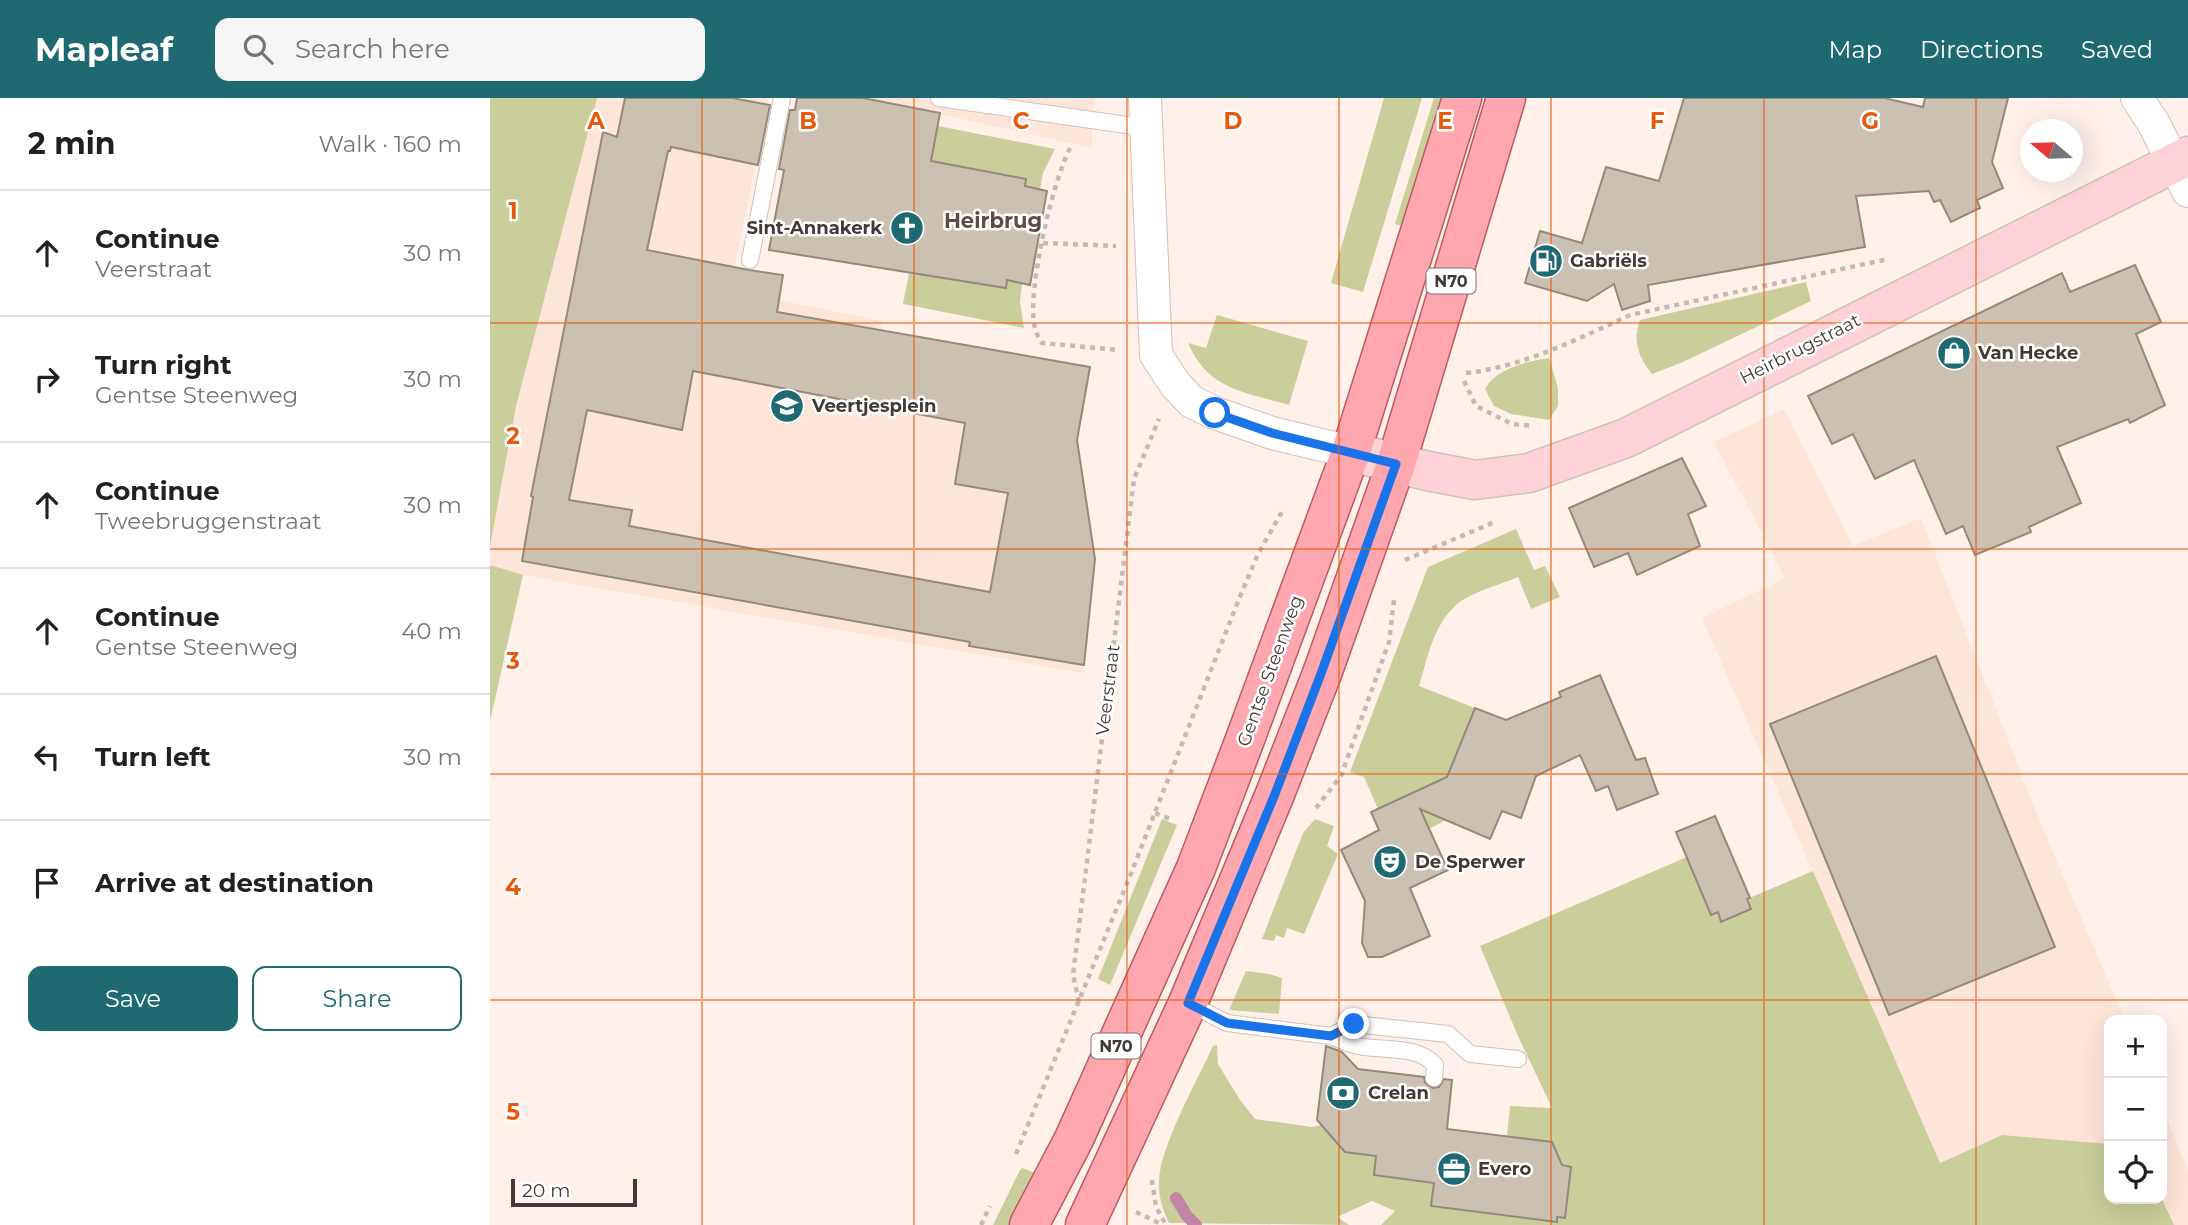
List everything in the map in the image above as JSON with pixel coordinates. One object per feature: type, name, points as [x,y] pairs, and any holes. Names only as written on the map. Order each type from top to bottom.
[{"type":"main road","name":"Gentse Steenweg","points":[[1032,1224],[1074,1139],[1196,868],[1273,668],[1351,452],[1462,98]]},
{"type":"main road","name":"N70","points":[[1085,1225],[1188,1003],[1275,794],[1331,646],[1396,464],[1506,98]]},
{"type":"street","points":[[2137,98],[2184,170]]},
{"type":"street","points":[[1146,113],[1156,355],[1175,384],[1192,402],[1215,413],[1272,433],[1396,464]]},
{"type":"street","name":"Heirbrugstraat","points":[[1396,464],[1475,480],[1529,473],[1626,438],[2184,170]]},
{"type":"lane","points":[[750,260],[782,98]]},
{"type":"lane","points":[[939,98],[1085,119],[1146,113]]},
{"type":"lane","points":[[1188,1003],[1227,1023],[1331,1036],[1356,1046],[1409,1052],[1429,1058],[1435,1065],[1434,1078]]},
{"type":"lane","points":[[1331,1036],[1354,1024],[1448,1034],[1470,1054],[1518,1059]]},
{"type":"path","points":[[1085,119],[1058,174],[1033,305],[1035,328],[1042,342],[1156,355]]},
{"type":"path","points":[[1043,243],[1152,248]]},
{"type":"path","points":[[1536,426],[1512,424],[1476,406],[1461,374],[1496,370],[1592,333],[1630,315],[1890,258]]},
{"type":"path","name":"Veerstraat","points":[[1079,1003],[1073,975],[1133,479],[1175,384]]},
{"type":"path","points":[[1398,563],[1503,518]]},
{"type":"path","points":[[1016,1155],[1258,554],[1274,526]]},
{"type":"path","points":[[1222,643],[1231,646]]},
{"type":"path","points":[[1155,813],[1174,821]]},
{"type":"path","points":[[981,1225],[992,1202]]},
{"type":"shaded area","name":"Veertjesplein","points":[[490,98],[769,98],[730,290],[883,321],[882,331],[1090,365],[1077,440],[1095,559],[1083,673],[512,573],[490,565]]},
{"type":"shaded area","points":[[868,98],[1096,98],[1092,112],[1092,148]]},
{"type":"shaded area","points":[[1784,409],[1853,546],[1921,518],[2041,824],[2123,1015],[2104,1015],[2104,1144],[2002,1135],[1940,1163],[1702,618],[1785,578],[1714,442]]},
{"type":"shaded area","points":[[2167,1120],[2188,1170],[2188,1225],[2174,1225],[2164,1204],[2167,1204]]},
{"type":"green space","points":[[490,98],[597,98],[516,406],[490,546]]},
{"type":"green space","points":[[1384,98],[1422,98],[1363,292],[1331,283]]},
{"type":"green space","points":[[1434,98],[1444,98],[1404,227],[1395,224]]},
{"type":"green space","points":[[938,126],[1055,149],[1043,173],[1039,195],[1023,192],[1025,179],[928,175]]},
{"type":"green space","points":[[912,258],[999,287],[1006,288],[1008,275],[1022,283],[1020,302],[1024,328],[903,304]]},
{"type":"green space","points":[[1806,282],[1811,301],[1683,362],[1652,374],[1640,355],[1637,335],[1640,320]]},
{"type":"green space","points":[[1217,315],[1308,341],[1289,405],[1229,387],[1206,371],[1196,359],[1188,343],[1206,348]]},
{"type":"green space","points":[[1549,358],[1558,388],[1558,406],[1549,420],[1511,414],[1494,406],[1485,389],[1496,376],[1522,364]]},
{"type":"green space","points":[[1516,529],[1534,570],[1545,566],[1560,597],[1531,609],[1518,577],[1460,602],[1441,624],[1419,686],[1475,708],[1456,754],[1446,820],[1429,829],[1412,793],[1378,809],[1364,777],[1350,772],[1428,567]]},
{"type":"green space","points":[[490,565],[523,575],[490,721]]},
{"type":"green space","points":[[1162,819],[1177,825],[1110,985],[1098,979]]},
{"type":"green space","points":[[1315,819],[1334,826],[1327,846],[1338,854],[1304,934],[1287,928],[1284,938],[1276,935],[1274,941],[1262,939],[1303,833]]},
{"type":"green space","points":[[1687,857],[1711,914],[1718,912],[1722,922],[1751,909],[1747,899],[1813,871],[1940,1163],[2002,1135],[2104,1144],[2104,1204],[2164,1204],[2174,1225],[1381,1225],[1395,1211],[1372,1201],[1337,1217],[1349,1225],[1169,1223],[1159,1192],[1165,1151],[1213,1046],[1217,1045],[1218,1064],[1255,1119],[1312,1127],[1322,1125],[1343,1150],[1562,1165],[1552,1142],[1507,1136],[1510,1106],[1552,1108],[1480,946]]},
{"type":"green space","points":[[1246,971],[1282,978],[1279,1014],[1229,1010]]},
{"type":"green space","points":[[1022,1168],[1038,1174],[1015,1225],[993,1225],[1020,1170]]},
{"type":"building","points":[[625,98],[732,98],[770,105],[758,165],[671,147],[647,250],[783,275],[777,312],[1090,367],[1077,440],[1095,559],[1084,665],[969,646],[970,642],[522,561],[533,497],[531,496],[603,132],[617,137]],"holes":[[[693,371],[965,423],[955,484],[1008,493],[990,592],[629,526],[632,510],[569,500],[587,410],[682,430]]]},
{"type":"building","name":"Sint-Annakerk","points":[[797,98],[863,98],[940,113],[931,161],[1026,179],[1025,186],[1047,191],[1030,285],[1007,280],[1006,288],[769,250],[784,170],[779,169],[790,110],[795,110]]},
{"type":"building","points":[[1684,98],[1884,98],[1923,107],[1925,98],[2008,98],[1992,162],[2003,188],[1977,200],[1980,208],[1951,222],[1940,200],[1934,202],[1929,191],[1856,196],[1865,247],[1648,285],[1650,301],[1622,310],[1614,284],[1587,301],[1525,283],[1540,231],[1582,243],[1606,167],[1659,181]]},
{"type":"building","points":[[2135,265],[2161,322],[2136,334],[2165,405],[2130,423],[2128,419],[2057,447],[2081,503],[2029,527],[2031,532],[1975,555],[1963,526],[1946,534],[1914,460],[1875,479],[1853,434],[1832,444],[1808,396],[2062,273],[2070,292]]},
{"type":"building","points":[[1682,458],[1706,506],[1688,514],[1700,546],[1637,575],[1628,553],[1594,567],[1569,508]]},
{"type":"building","points":[[1936,656],[2055,947],[1889,1015],[1770,724]]},
{"type":"building","points":[[1600,675],[1636,760],[1645,758],[1658,794],[1617,810],[1608,786],[1596,791],[1580,755],[1536,776],[1521,818],[1502,811],[1490,839],[1420,809],[1448,870],[1410,888],[1430,936],[1382,957],[1368,957],[1362,943],[1365,901],[1341,850],[1379,830],[1371,812],[1447,777],[1475,708],[1506,720],[1561,697],[1559,692]]},
{"type":"building","points":[[1715,816],[1750,898],[1747,899],[1751,909],[1721,922],[1718,912],[1711,915],[1676,832]]},
{"type":"building","points":[[1326,1046],[1342,1052],[1358,1069],[1424,1077],[1425,1083],[1433,1088],[1439,1087],[1444,1079],[1452,1080],[1447,1129],[1552,1142],[1562,1165],[1571,1167],[1565,1218],[1557,1217],[1557,1222],[1431,1206],[1434,1183],[1374,1175],[1376,1156],[1345,1152],[1317,1120]]},
{"type":"waterway","points":[[1176,1198],[1196,1225]]},
{"type":"place","name":"Sint-Annakerk","points":[[907,228]]},
{"type":"place","name":"Gabriëls","points":[[1546,261]]},
{"type":"place","name":"Van Hecke","points":[[1954,353]]},
{"type":"place","name":"Veertjesplein","points":[[787,406]]},
{"type":"place","name":"De Sperwer","points":[[1390,862]]},
{"type":"place","name":"Crelan","points":[[1343,1093]]},
{"type":"place","name":"Evero","points":[[1454,1169]]},
{"type":"district","name":"Heirbrug","points":[[993,220]]},
{"type":"route","points":[[1215,413],[1272,433],[1396,464],[1275,794],[1188,1003],[1227,1023],[1331,1036],[1354,1024]]}]
